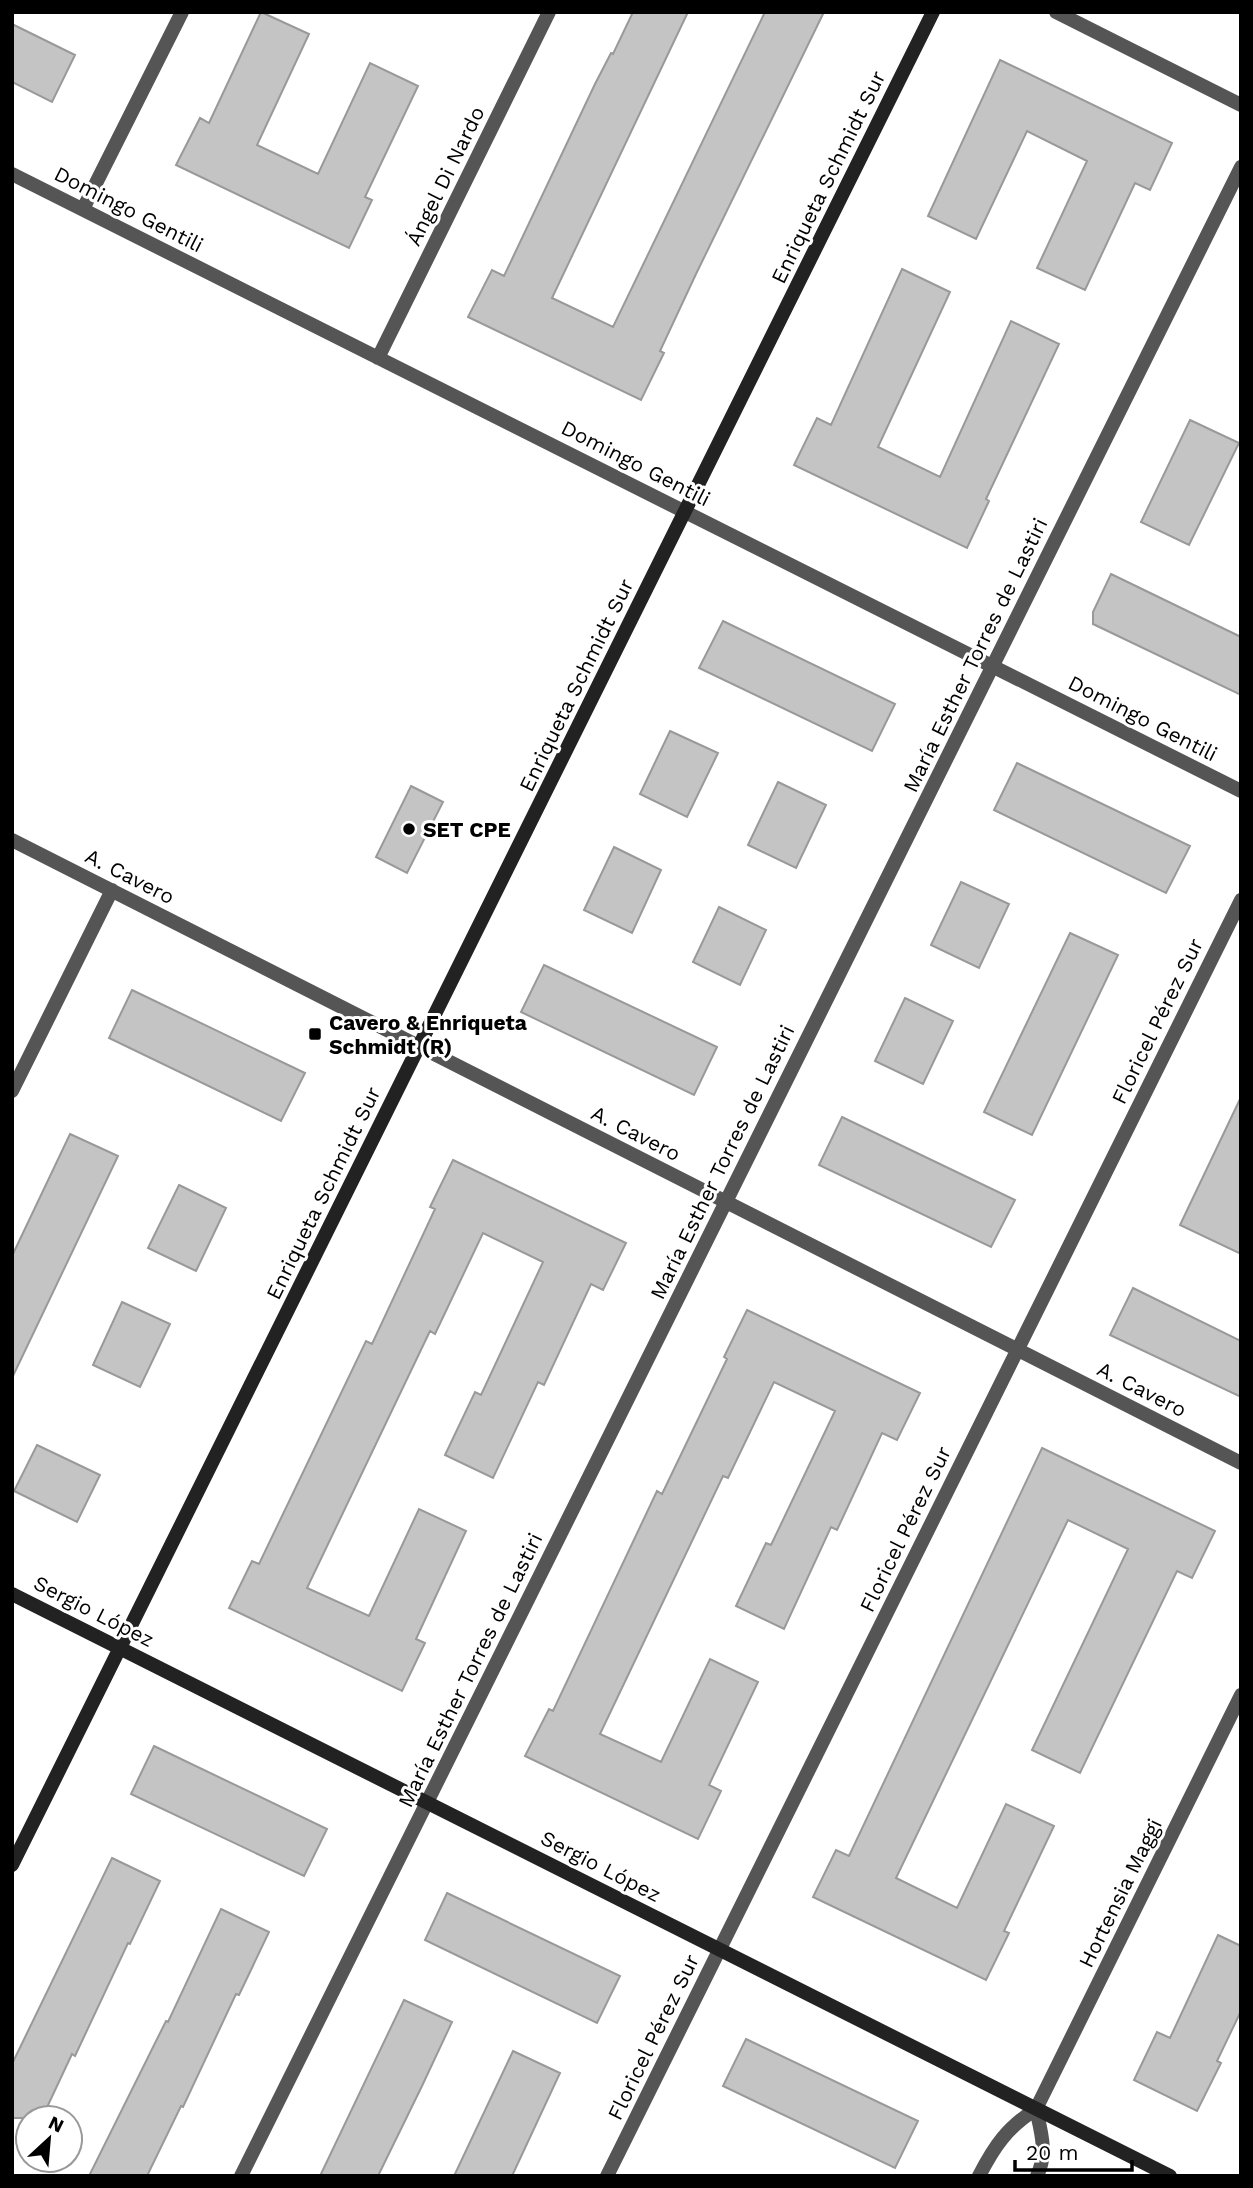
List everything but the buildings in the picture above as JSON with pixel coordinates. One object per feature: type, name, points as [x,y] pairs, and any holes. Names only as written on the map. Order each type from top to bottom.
[{"type":"street","points":[[83,209],[182,12]]},
{"type":"street","name":"Ángel Di Nardo","points":[[378,358],[549,12]]},
{"type":"street","name":"Enriqueta Schmidt Sur","points":[[12,1865],[933,12]]},
{"type":"street","points":[[1056,12],[1241,105]]},
{"type":"street","name":"María Esther Torres de Lastiri","points":[[242,2176],[1241,167]]},
{"type":"street","name":"Domingo Gentili","points":[[12,174],[1241,791]]},
{"type":"street","name":"A. Cavero","points":[[12,840],[1241,1463]]},
{"type":"street","points":[[12,1091],[112,890]]},
{"type":"street","name":"Floricel Pérez Sur","points":[[607,2176],[1241,900]]},
{"type":"street","name":"Sergio López","points":[[12,1594],[1170,2176]]},
{"type":"street","name":"Hortensia Maggi","points":[[979,2176],[998,2142],[1009,2129],[1036,2109],[1241,1695]]},
{"type":"street","points":[[1036,2109],[1044,2154],[1038,2176]]},
{"type":"place","name":"SET CPE","points":[[409,829]]},
{"type":"place","name":"Cavero & Enriqueta Schmidt (R)","points":[[315,1034]]}]
